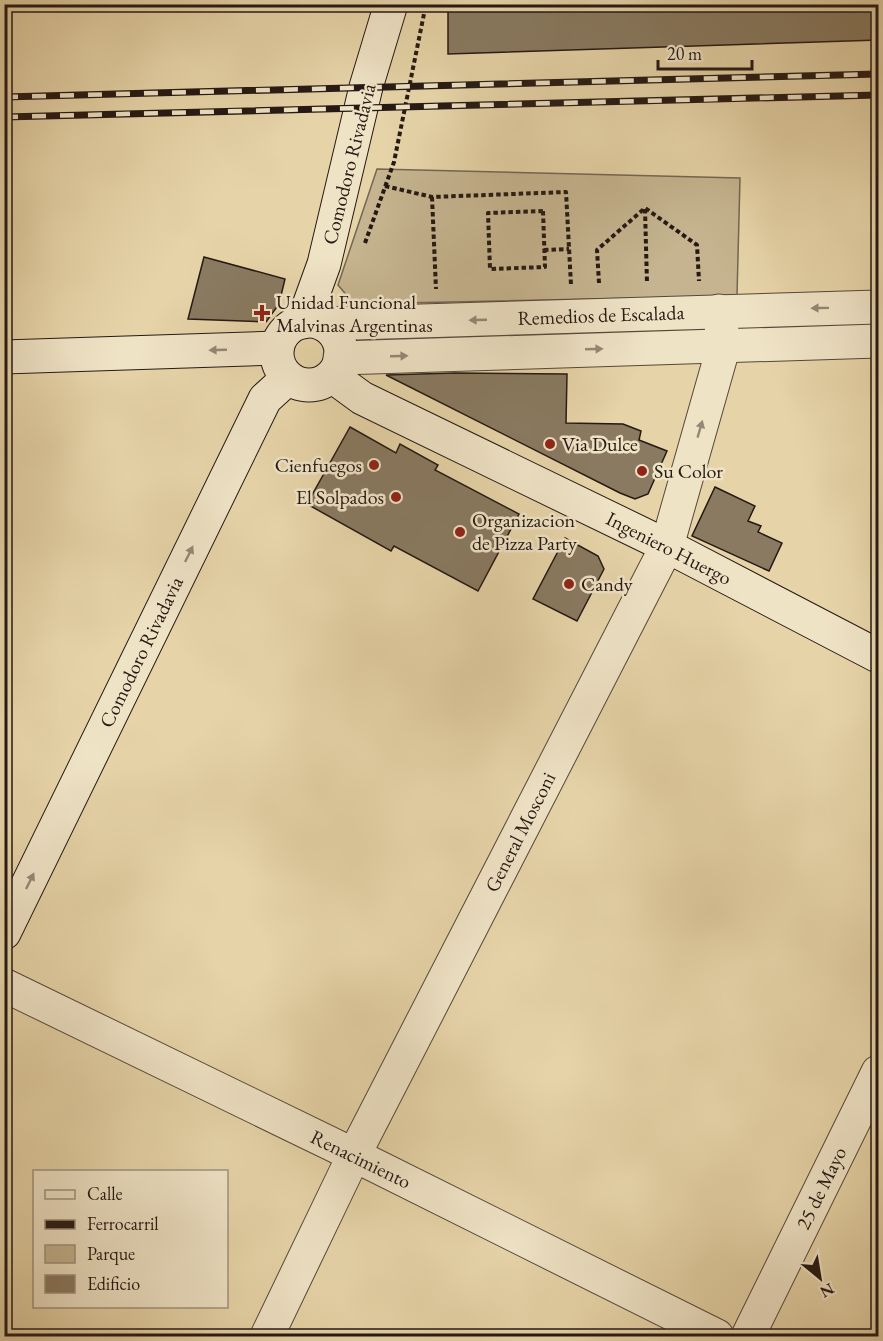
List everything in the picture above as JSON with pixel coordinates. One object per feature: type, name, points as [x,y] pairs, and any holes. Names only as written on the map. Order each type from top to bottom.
[{"type":"street","name":"Comodoro Rivadavia","points":[[313,323],[324,264],[366,87],[391,4]]},
{"type":"street","name":"Remedios de Escalada","points":[[313,323],[710,299],[879,307]]},
{"type":"street","name":"General Mosconi","points":[[267,1336],[354,1155],[668,546],[724,345],[710,299]]},
{"type":"street","points":[[313,323],[337,338],[340,348],[336,367],[315,385],[305,385],[282,363],[280,339],[294,325],[313,323]]},
{"type":"street","name":"Remedios de Escalada","points":[[336,367],[724,345],[879,341]]},
{"type":"street","points":[[4,357],[282,363]]},
{"type":"street","name":"Comodoro Rivadavia","points":[[4,933],[282,363]]},
{"type":"street","name":"Ingeniero Huergo","points":[[336,367],[362,398],[668,546],[879,656]]},
{"type":"street","name":"Renacimiento","points":[[4,985],[354,1155],[717,1336]]},
{"type":"street","name":"25 de Mayo","points":[[748,1336],[879,1072]]},
{"type":"path","points":[[362,252],[394,162],[426,4]]},
{"type":"path","points":[[385,186],[432,197],[566,192],[572,292]]},
{"type":"path","points":[[432,197],[436,296]]},
{"type":"path","points":[[645,208],[647,289]]},
{"type":"path","points":[[599,291],[597,250],[645,208]]},
{"type":"path","points":[[645,208],[697,245],[710,299]]},
{"type":"path","points":[[543,211],[544,250],[545,267],[490,269],[488,213],[543,211]]},
{"type":"path","points":[[544,250],[569,249]]},
{"type":"green space","points":[[377,169],[740,178],[737,296],[354,304],[338,285]]},
{"type":"building","points":[[448,4],[879,4],[879,40],[448,54]]},
{"type":"building","points":[[204,257],[285,279],[279,304],[266,322],[188,319]]},
{"type":"building","points":[[567,374],[566,423],[623,424],[641,431],[639,440],[667,451],[648,494],[635,499],[620,493],[386,375]]},
{"type":"building","points":[[350,427],[396,453],[400,444],[438,465],[435,470],[519,514],[478,591],[394,546],[391,551],[307,504]]},
{"type":"building","points":[[715,487],[755,506],[748,521],[761,526],[758,532],[782,543],[769,571],[692,536]]},
{"type":"building","name":"Candy","points":[[565,538],[598,556],[604,569],[577,621],[533,599]]},
{"type":"railway","points":[[4,97],[878,74]]},
{"type":"railway","points":[[4,117],[878,95]]},
{"type":"place","name":"Unidad Funcional Malvinas Argentinas","points":[[262,313]]},
{"type":"place","name":"Via Dulce","points":[[550,444]]},
{"type":"place","name":"Cienfuegos","points":[[374,465]]},
{"type":"place","name":"Su Color","points":[[642,471]]},
{"type":"place","name":"El Solpados","points":[[396,497]]},
{"type":"place","name":"Organizacion de Pizza Party","points":[[460,532]]},
{"type":"place","name":"Candy","points":[[569,584]]}]
